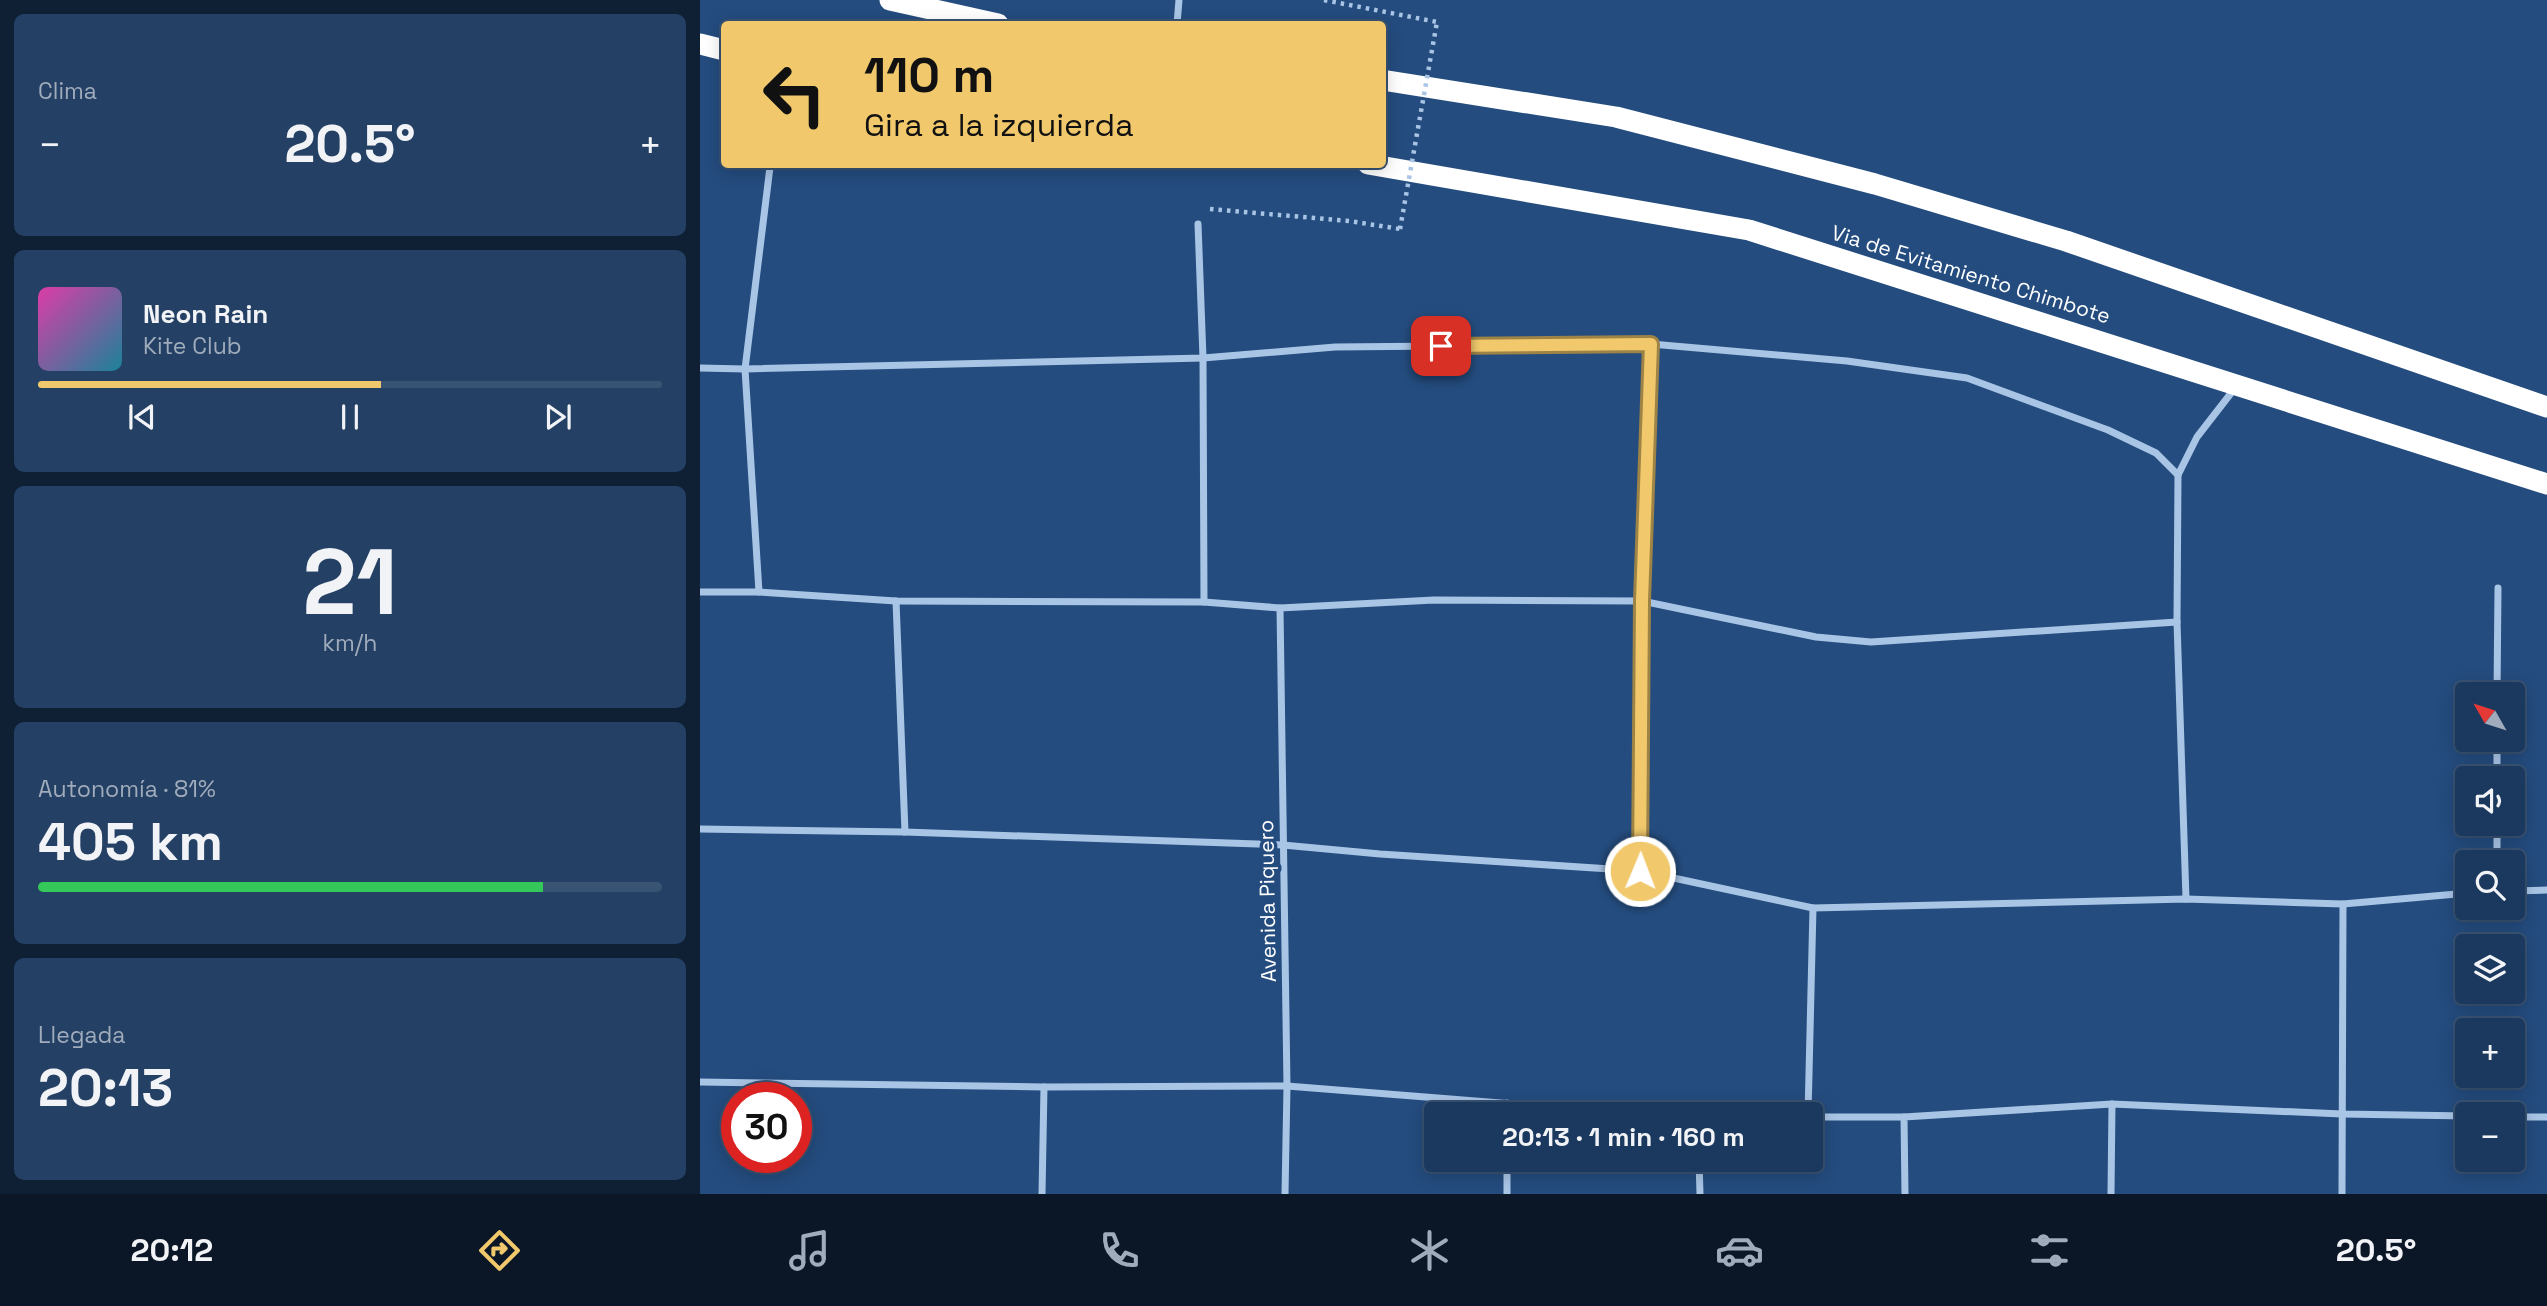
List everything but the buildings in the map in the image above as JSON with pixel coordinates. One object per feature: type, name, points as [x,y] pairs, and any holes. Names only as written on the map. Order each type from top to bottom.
[{"type":"highway","points":[[890,0],[984,21]]},
{"type":"highway","points":[[700,44],[721,49]]},
{"type":"highway","points":[[1386,81],[1616,117],[1875,184],[2066,241],[2547,407]]},
{"type":"highway","name":"Via de Evitamiento Chimbote","points":[[1386,167],[1749,230],[2547,484]]},
{"type":"street","points":[[1177,21],[1179,0]]},
{"type":"street","points":[[759,592],[745,369],[770,168]]},
{"type":"street","points":[[1198,225],[1203,358],[1204,602]]},
{"type":"street","points":[[700,368],[1203,358],[1335,347],[1651,344],[1847,361],[1968,378],[2108,430],[2156,453],[2178,475]]},
{"type":"street","points":[[1640,871],[1642,601],[1651,344]]},
{"type":"street","points":[[2186,899],[2177,622],[2178,475],[2197,438],[2238,384]]},
{"type":"street","points":[[2497,682],[2498,588]]},
{"type":"street","points":[[700,592],[759,592],[896,601],[1204,602],[1280,608],[1434,600],[1642,601],[1816,637],[1871,642],[2177,622]]},
{"type":"street","points":[[896,601],[905,832]]},
{"type":"street","name":"Avenida Piquero","points":[[1280,608],[1287,1086],[1285,1194]]},
{"type":"street","points":[[700,828],[1283,845],[1640,871],[1813,908],[2186,899],[2343,904],[2455,894]]},
{"type":"street","points":[[2525,891],[2547,890]]},
{"type":"street","points":[[2342,1194],[2343,904]]},
{"type":"street","points":[[1810,1102],[1813,908]]},
{"type":"street","points":[[700,1082],[1044,1087],[1287,1086],[1494,1102]]},
{"type":"street","points":[[1042,1194],[1044,1087]]},
{"type":"street","points":[[2111,1194],[2112,1104]]},
{"type":"street","points":[[1823,1116],[1904,1117],[2112,1104],[2455,1116]]},
{"type":"street","points":[[1904,1117],[1905,1194]]},
{"type":"street","points":[[2525,1117],[2547,1117]]},
{"type":"street","points":[[1507,1172],[1507,1194]]},
{"type":"street","points":[[1699,1172],[1700,1194]]},
{"type":"path","points":[[1198,225],[1205,209],[1349,221],[1400,229],[1437,22],[1324,0]]},
{"type":"route","points":[[1441,346],[1651,344],[1642,601],[1640,871]]}]
